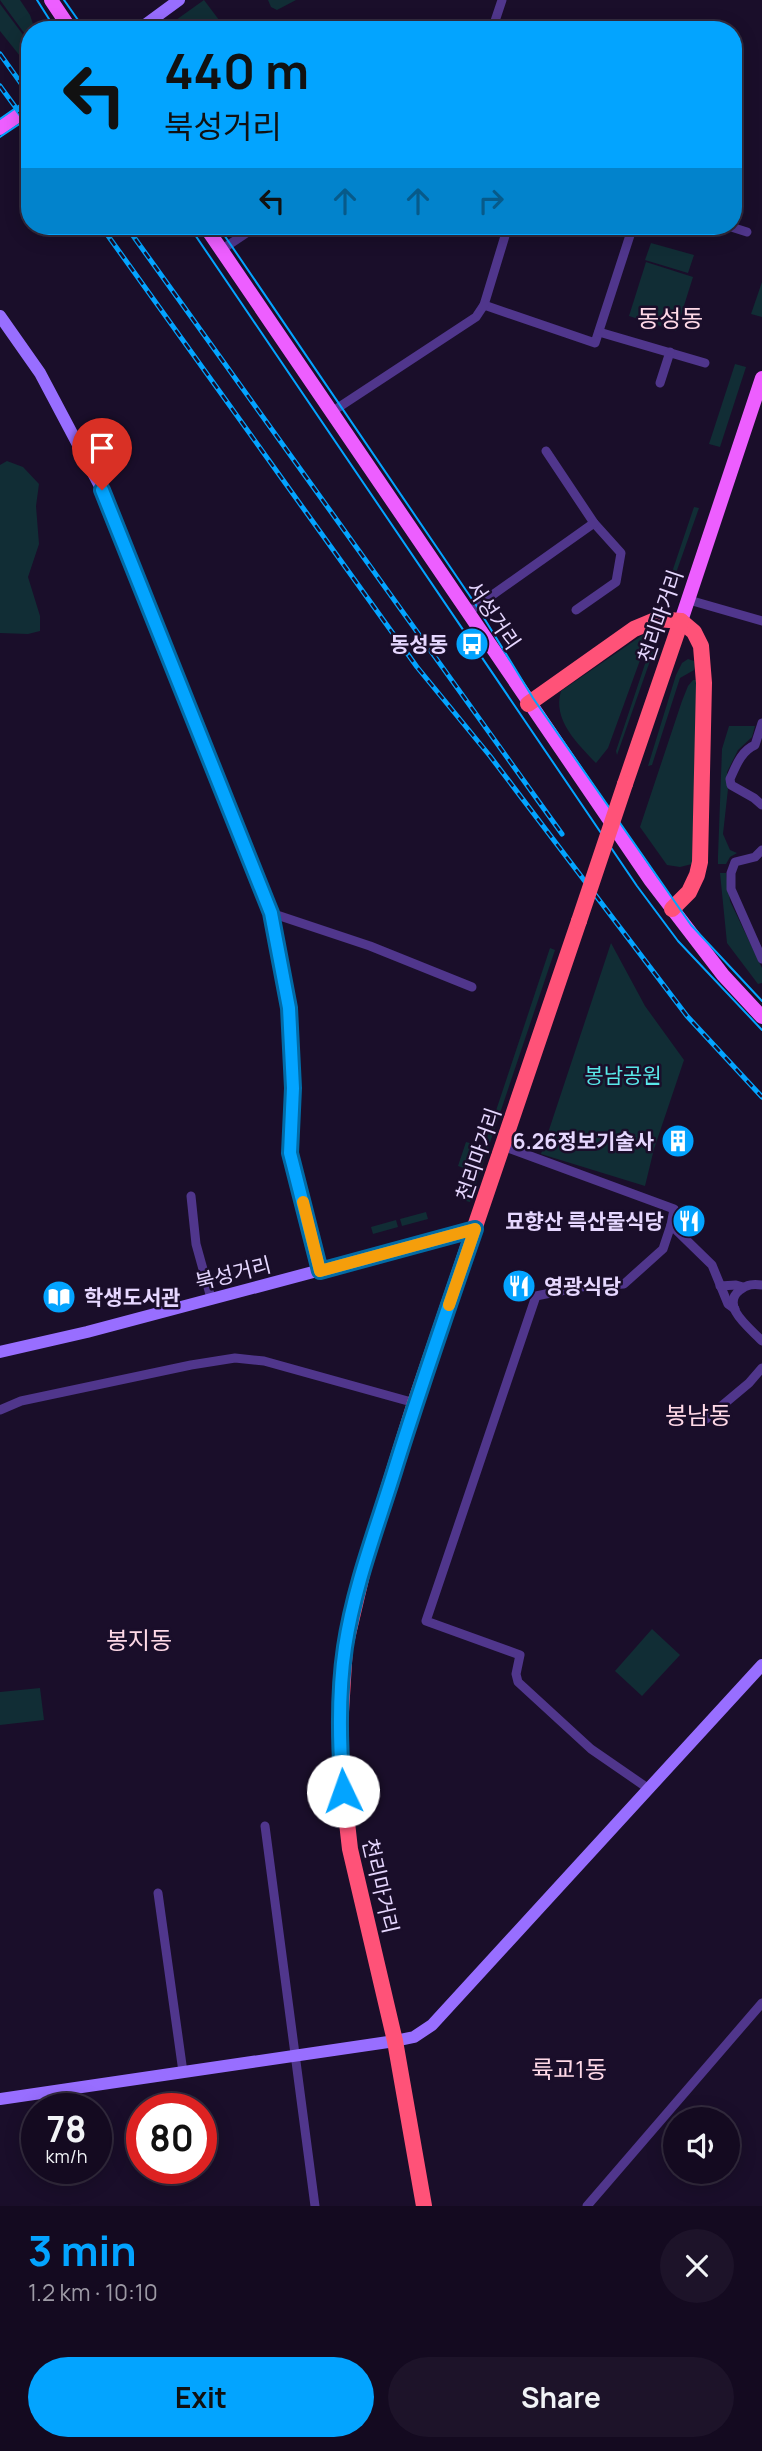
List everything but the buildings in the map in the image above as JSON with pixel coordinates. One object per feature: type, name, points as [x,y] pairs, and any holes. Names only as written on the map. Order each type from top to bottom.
[{"type":"highway","points":[[528,704],[634,629],[658,619],[681,621],[694,632],[701,646],[704,683],[701,849],[694,884],[671,909]]},
{"type":"highway","name":"천리마거리","points":[[424,2206],[395,2041],[350,1849],[341,1770],[341,1686],[345,1647],[364,1566],[415,1403],[681,621]]},
{"type":"main road","points":[[51,0],[65,21]]},
{"type":"main road","points":[[0,128],[21,113]]},
{"type":"main road","name":"서성거리","points":[[211,235],[528,704],[671,909],[723,975],[762,1017]]},
{"type":"main road","name":"천리마거리","points":[[681,621],[762,378]]},
{"type":"street","points":[[150,21],[179,0]]},
{"type":"street","points":[[495,21],[502,0]]},
{"type":"street","points":[[742,230],[747,232]]},
{"type":"street","points":[[221,250],[244,235]]},
{"type":"street","points":[[330,413],[476,317],[484,305],[505,235]]},
{"type":"street","points":[[484,305],[595,343],[630,235]]},
{"type":"street","points":[[0,316],[40,373],[102,490],[271,913],[289,1008],[293,1088],[290,1153],[320,1271]]},
{"type":"street","points":[[599,332],[705,363]]},
{"type":"street","points":[[660,383],[670,352]]},
{"type":"street","points":[[546,451],[594,523],[621,553],[616,582],[576,610]]},
{"type":"street","points":[[467,613],[594,523]]},
{"type":"street","points":[[689,600],[762,621]]},
{"type":"street","points":[[762,723],[758,748],[748,748],[730,779],[731,785],[762,805]]},
{"type":"street","points":[[762,850],[755,857],[735,862],[730,880],[731,889],[762,959]]},
{"type":"street","points":[[271,913],[370,946],[472,987]]},
{"type":"street","points":[[503,1146],[674,1209],[663,1249],[624,1283],[580,1287],[536,1296],[426,1621],[520,1655],[516,1674],[518,1682],[590,1749],[649,1789]]},
{"type":"street","points":[[191,1196],[196,1244],[211,1298]]},
{"type":"street","points":[[671,1224],[712,1265],[728,1304],[734,1309]]},
{"type":"street","name":"북성거리","points":[[0,1352],[87,1332],[475,1229]]},
{"type":"street","points":[[720,1286],[736,1284],[743,1287]]},
{"type":"street","points":[[762,1285],[743,1287],[732,1301],[736,1314],[762,1341]]},
{"type":"street","points":[[0,1410],[21,1401],[235,1357],[264,1361],[415,1403]]},
{"type":"street","points":[[706,1419],[749,1383],[762,1368]]},
{"type":"street","points":[[0,2099],[414,2037],[432,2025],[762,1665]]},
{"type":"street","points":[[265,1826],[314,2206]]},
{"type":"street","points":[[158,1893],[183,2072]]},
{"type":"street","points":[[587,2206],[762,2003]]},
{"type":"green space","points":[[0,0],[20,0],[32,21],[21,21],[21,29]]},
{"type":"green space","points":[[204,0],[219,20],[218,21],[175,21]]},
{"type":"green space","points":[[268,0],[296,0],[277,10],[271,7]]},
{"type":"green space","points":[[0,4],[21,32],[21,57],[0,31]]},
{"type":"green space","points":[[651,243],[694,255],[688,273],[645,260]]},
{"type":"green space","points":[[646,262],[693,277],[676,331],[629,316]]},
{"type":"green space","points":[[762,282],[762,317],[751,314]]},
{"type":"green space","points":[[735,364],[746,367],[720,447],[709,444]]},
{"type":"green space","points":[[7,461],[23,467],[39,484],[36,506],[39,544],[28,577],[40,616],[40,631],[28,634],[0,633],[0,465]]},
{"type":"green space","points":[[694,507],[699,508],[676,573],[666,590]]},
{"type":"green space","points":[[656,631],[658,638],[617,755],[616,751]]},
{"type":"green space","points":[[647,632],[640,646],[643,652],[608,748],[596,763],[563,722],[559,702],[561,691]]},
{"type":"green space","points":[[688,659],[694,661],[694,670],[680,678],[652,765],[648,766],[676,675],[682,663]]},
{"type":"green space","points":[[693,680],[697,680],[692,864],[680,867],[667,865],[640,827],[682,701]]},
{"type":"green space","points":[[729,726],[755,726],[752,737],[738,750],[727,772],[723,834],[730,850],[737,853],[730,857],[726,864],[718,864],[722,749]]},
{"type":"green space","points":[[720,873],[726,873],[730,901],[762,968],[762,983],[758,984],[727,943]]},
{"type":"green space","name":"봉남공원","points":[[611,943],[645,1006],[684,1060],[654,1149],[645,1186],[541,1154]]},
{"type":"green space","points":[[550,948],[555,950],[470,1202],[466,1201]]},
{"type":"green space","points":[[466,1142],[473,1144],[464,1168],[458,1166]]},
{"type":"green space","points":[[426,1212],[428,1219],[402,1226],[400,1219]]},
{"type":"green space","points":[[396,1220],[398,1227],[373,1234],[371,1227]]},
{"type":"green space","points":[[652,1629],[680,1655],[642,1696],[615,1671]]},
{"type":"green space","points":[[40,1688],[44,1720],[0,1725],[0,1692]]},
{"type":"tram line","points":[[37,0],[50,21]]},
{"type":"tram line","points":[[64,0],[79,21]]},
{"type":"tram line","points":[[0,119],[21,104]]},
{"type":"tram line","points":[[0,137],[21,123]]},
{"type":"tram line","points":[[195,235],[637,886],[678,941],[762,1030]]},
{"type":"tram line","points":[[224,235],[476,605],[533,698],[691,925],[762,1001]]},
{"type":"railway","points":[[0,54],[21,83]]},
{"type":"railway","points":[[0,86],[21,115]]},
{"type":"railway","points":[[107,235],[417,667],[490,756],[687,1016],[762,1097]]},
{"type":"railway","points":[[132,235],[562,834]]},
{"type":"slow traffic","points":[[303,1202],[320,1271],[475,1229],[449,1305]]},
{"type":"place","name":"동성동","points":[[472,644]]},
{"type":"place","name":"6.26정보기술사","points":[[678,1141]]},
{"type":"place","name":"묘향산 륵산물식당","points":[[689,1221]]},
{"type":"place","name":"영광식당","points":[[519,1286]]},
{"type":"place","name":"학생도서관","points":[[59,1297]]},
{"type":"district","name":"동성동","points":[[670,317]]},
{"type":"district","name":"봉남동","points":[[698,1414]]},
{"type":"district","name":"봉지동","points":[[139,1639]]},
{"type":"district","name":"륙교1동","points":[[569,2068]]},
{"type":"route","points":[[102,490],[271,913],[289,1008],[293,1088],[290,1153],[320,1271],[475,1229],[415,1403],[354,1606],[345,1647],[341,1686],[343,1791]]}]
